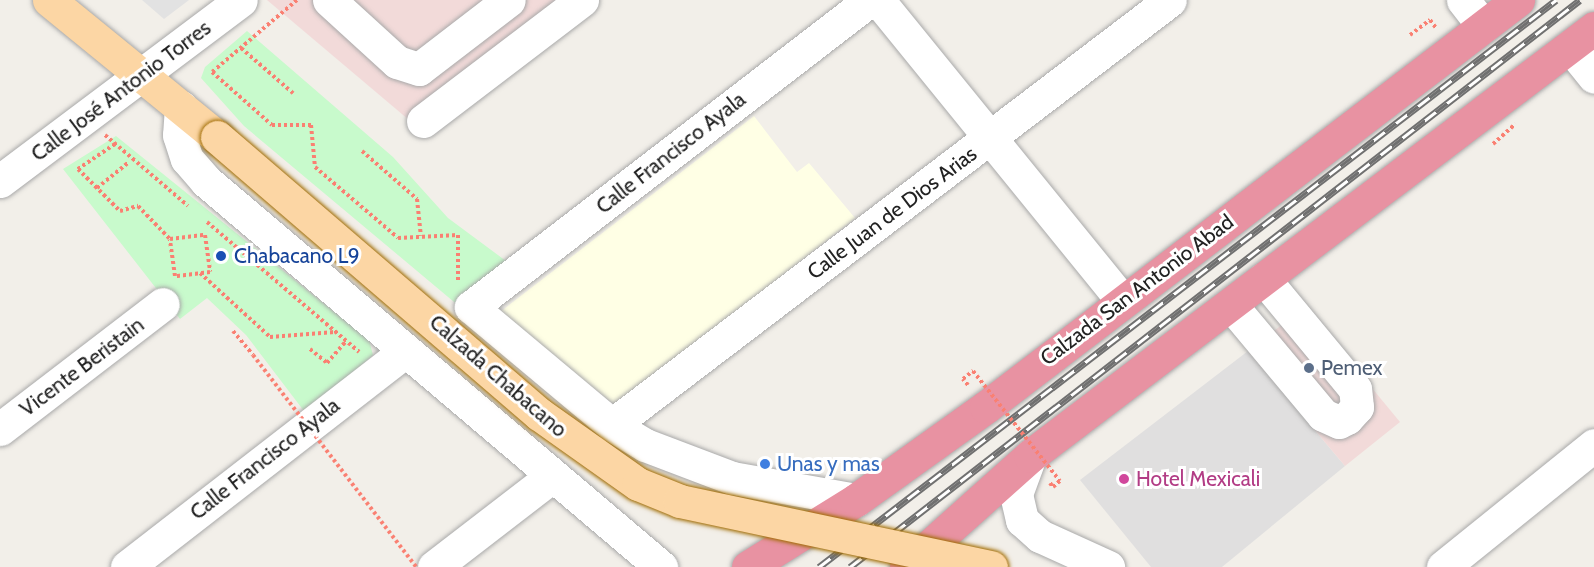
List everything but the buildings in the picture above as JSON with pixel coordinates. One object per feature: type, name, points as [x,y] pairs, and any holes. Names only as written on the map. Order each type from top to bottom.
[{"type":"highway","name":"Calzada San Antonio Abad","points":[[748,567],[856,500],[1123,301],[1518,0]]},
{"type":"highway","points":[[906,567],[1030,456],[1582,37]]},
{"type":"main road","name":"Calzada Chabacano","points":[[49,0],[217,137],[601,462],[680,501],[991,567]]},
{"type":"street","name":"Calle José Antonio Torres","points":[[0,181],[143,76],[241,0]]},
{"type":"street","points":[[329,0],[397,62],[419,69],[509,0]]},
{"type":"street","points":[[423,121],[582,0]]},
{"type":"street","name":"Calle Francisco Ayala","points":[[471,307],[870,0]]},
{"type":"street","points":[[878,0],[1123,301]]},
{"type":"street","name":"Calle Juan de Dios Arias","points":[[612,425],[992,138],[1170,0]]},
{"type":"street","points":[[1463,0],[1483,26]]},
{"type":"street","points":[[1582,37],[1594,77]]},
{"type":"street","name":"Calzada Chabacano","points":[[181,107],[179,135],[188,159],[206,181],[392,361],[551,477],[661,567]]},
{"type":"street","points":[[1231,304],[1323,415],[1339,422],[1347,418],[1358,407],[1355,389],[1264,279]]},
{"type":"street","name":"Vicente Beristain","points":[[0,429],[163,304]]},
{"type":"street","name":"Calzada Chabacano","points":[[471,307],[612,425],[684,463],[732,478],[856,500]]},
{"type":"street","name":"Calle Francisco Ayala","points":[[127,567],[392,361]]},
{"type":"street","points":[[1443,567],[1594,445]]},
{"type":"street","points":[[1030,456],[1016,494],[1022,520],[1040,536],[1108,567]]},
{"type":"street","points":[[434,567],[551,477]]},
{"type":"path","points":[[297,0],[212,72],[273,125],[311,125],[315,167],[398,238],[458,235],[457,281],[468,290],[471,307]]},
{"type":"path","points":[[1410,35],[1430,20]]},
{"type":"path","points":[[241,48],[293,93]]},
{"type":"path","points":[[85,118],[195,212]]},
{"type":"path","points":[[1493,144],[1516,126]]},
{"type":"path","points":[[115,144],[78,169],[120,211],[138,206],[170,239],[175,276],[210,272],[205,235]]},
{"type":"path","points":[[362,152],[417,199],[421,236]]},
{"type":"path","points":[[97,188],[129,162]]},
{"type":"path","points":[[204,219],[346,341],[392,361]]},
{"type":"path","points":[[170,239],[205,235],[212,227]]},
{"type":"path","points":[[200,273],[270,337],[335,332]]},
{"type":"path","points":[[234,330],[416,567]]},
{"type":"path","points":[[310,349],[327,363],[346,341]]},
{"type":"path","points":[[963,379],[973,371],[1060,481],[1053,487]]},
{"type":"shaded area","points":[[142,0],[189,0],[164,19]]},
{"type":"shaded area","points":[[267,0],[564,0],[409,120]]},
{"type":"shaded area","points":[[754,116],[797,172],[809,163],[855,218],[616,406],[500,312]]},
{"type":"shaded area","points":[[1305,307],[1400,422],[1345,466],[1248,351]]},
{"type":"shaded area","points":[[1248,351],[1345,466],[1222,567],[1151,567],[1080,480]]},
{"type":"green space","points":[[247,31],[393,157],[448,218],[506,261],[466,312],[244,126],[201,78],[205,67]]},
{"type":"green space","points":[[116,136],[369,340],[373,355],[307,415],[246,335],[207,298],[180,319],[63,169]]},
{"type":"railway","points":[[819,567],[1556,0]]},
{"type":"railway","points":[[850,567],[1580,0]]},
{"type":"place","name":"Chabacano L9","points":[[221,256]]},
{"type":"place","name":"Pemex","points":[[1309,368]]},
{"type":"place","name":"Unas y mas","points":[[765,464]]},
{"type":"place","name":"Hotel Mexicali","points":[[1124,479]]}]
